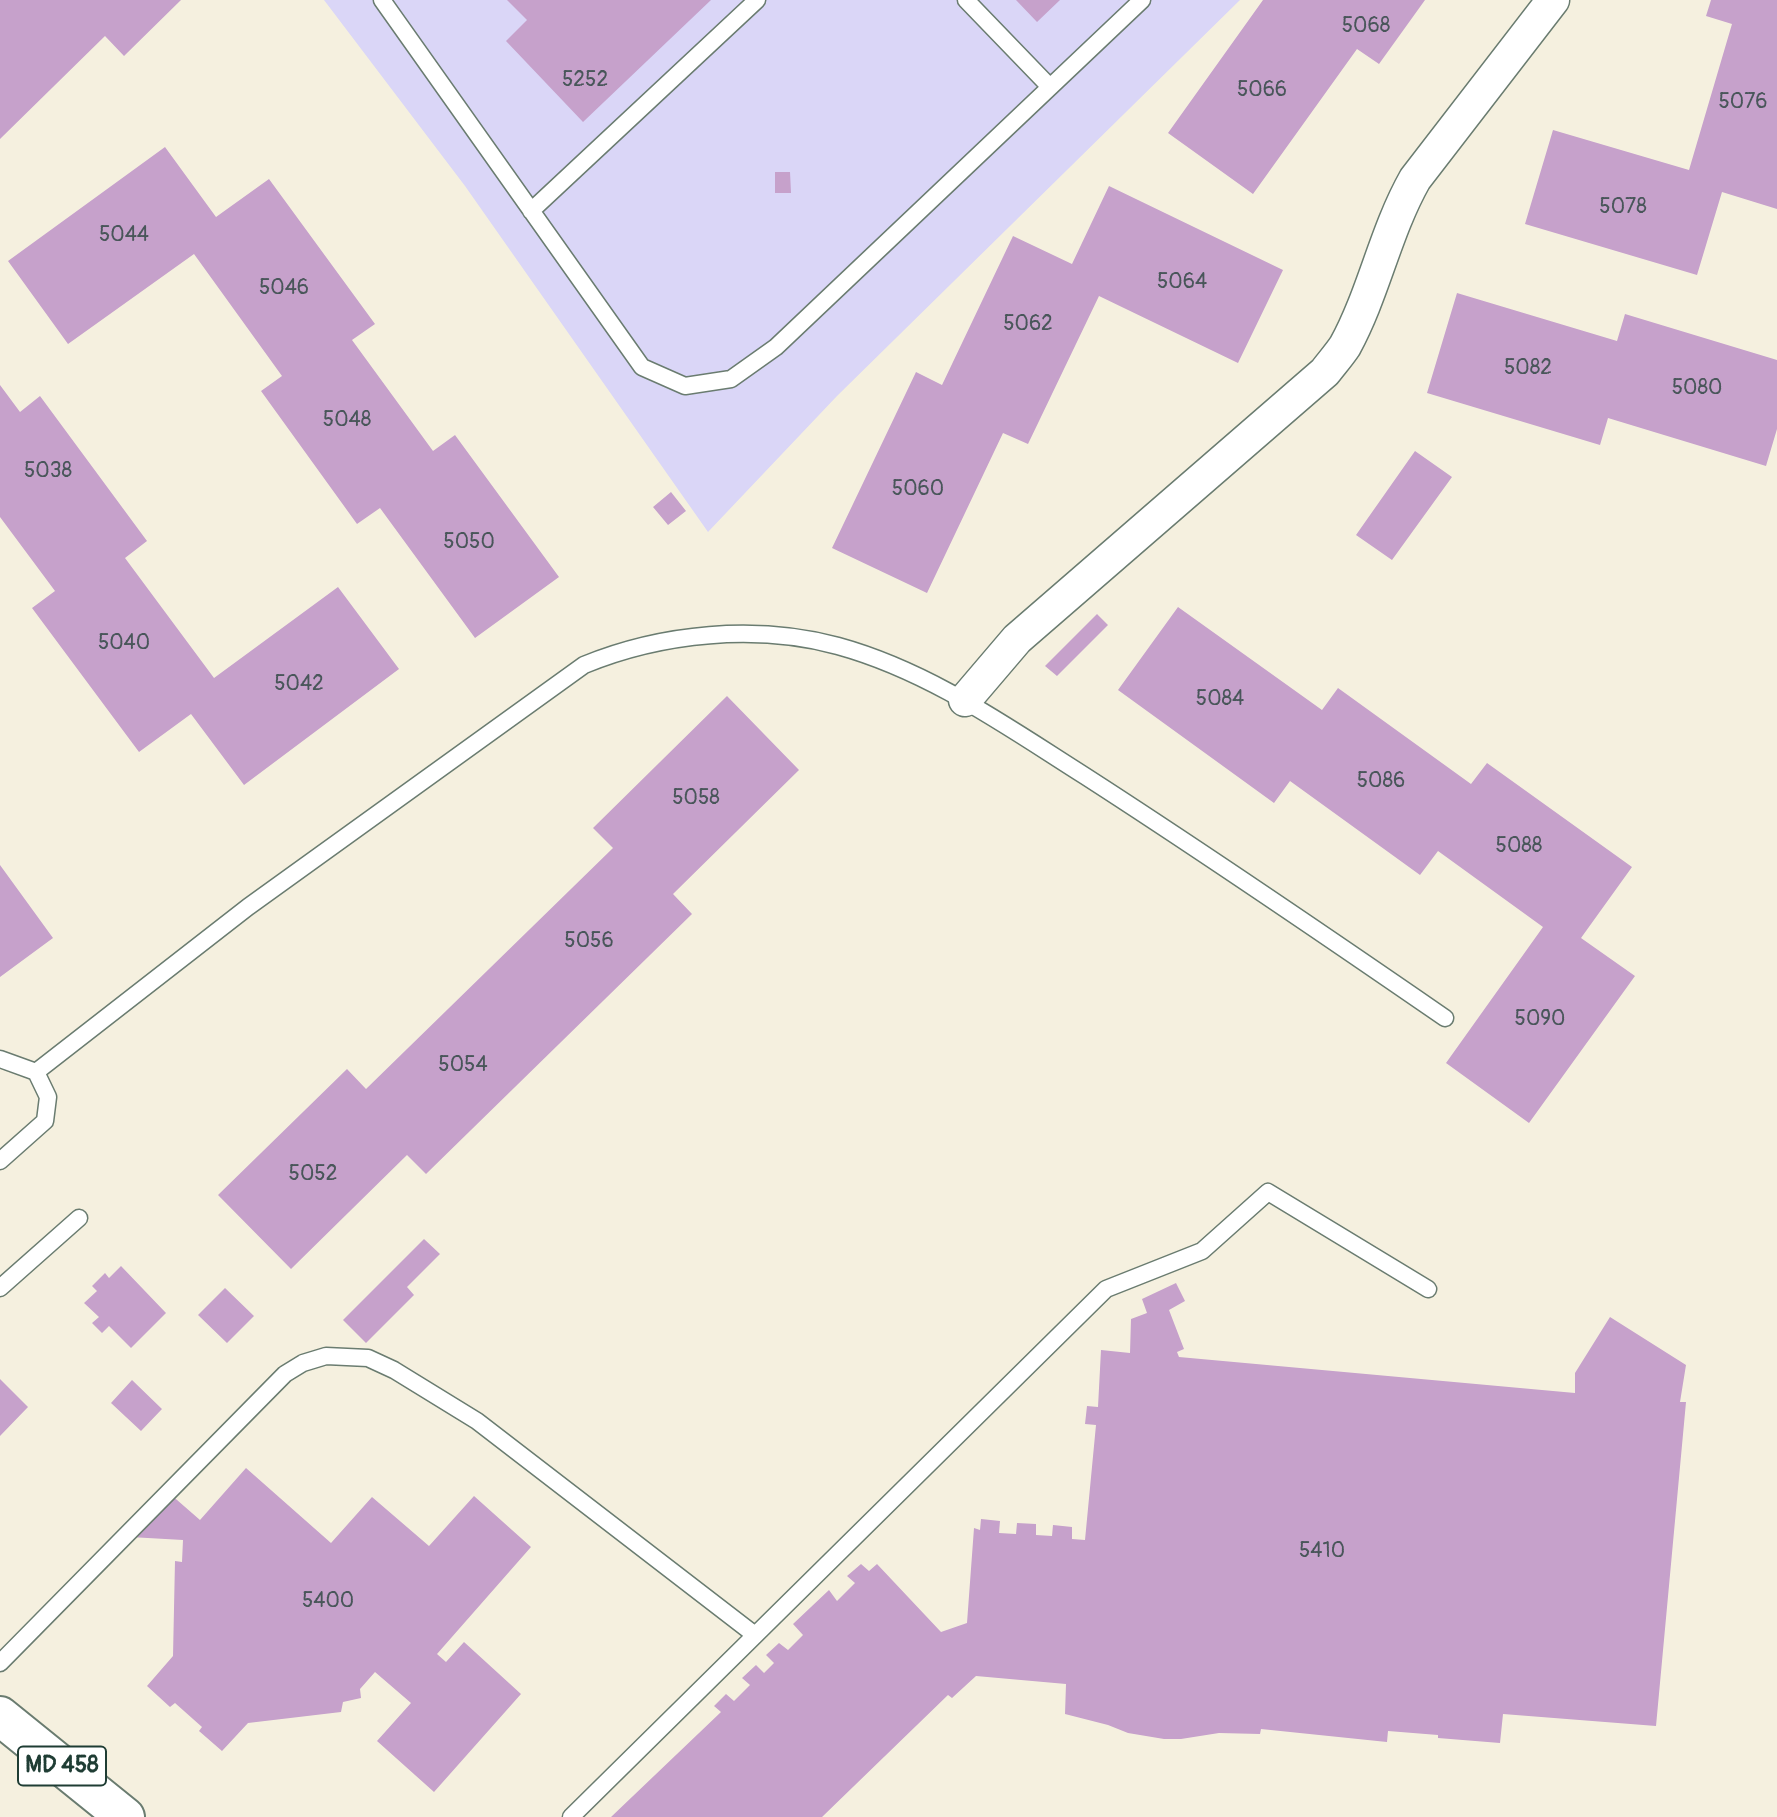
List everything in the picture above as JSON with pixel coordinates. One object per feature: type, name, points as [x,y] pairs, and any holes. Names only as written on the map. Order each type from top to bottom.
[{"type":"main road","name":"MD 458","points":[[0,1716],[125,1817]]},
{"type":"street","points":[[965,700],[1017,639],[1325,372],[1344,348],[1367,298],[1403,201],[1415,179],[1553,0]]},
{"type":"lane","points":[[383,0],[642,367],[685,386],[731,379],[776,347],[1142,0]]},
{"type":"lane","points":[[531,211],[757,0]]},
{"type":"lane","points":[[966,0],[1050,87]]},
{"type":"lane","points":[[36,1072],[248,907],[584,665],[646,645],[700,636],[744,634],[802,639],[838,646],[897,665],[965,700],[1317,930],[1445,1018]]},
{"type":"lane","points":[[0,1059],[36,1072],[48,1097],[45,1121],[0,1161]]},
{"type":"lane","points":[[571,1817],[1106,1289],[1202,1251],[1268,1192],[1428,1289]]},
{"type":"lane","points":[[0,1288],[79,1218]]},
{"type":"lane","points":[[0,1663],[285,1374],[303,1363],[327,1356],[368,1358],[394,1370],[477,1422],[755,1635]]},
{"type":"shaded area","points":[[324,0],[1240,0],[837,396],[708,532],[465,186]]},
{"type":"building","points":[[0,0],[181,0],[124,56],[105,36],[0,139]]},
{"type":"building","points":[[507,0],[711,0],[583,122],[506,41],[527,20]]},
{"type":"building","points":[[1016,0],[1060,0],[1037,22]]},
{"type":"building","points":[[1263,0],[1425,0],[1379,64],[1357,49],[1253,194],[1168,133]]},
{"type":"building","points":[[1711,0],[1777,0],[1777,209],[1722,192],[1697,275],[1525,224],[1553,130],[1689,170],[1732,24],[1706,16]]},
{"type":"building","points":[[165,147],[216,217],[269,179],[375,324],[352,340],[433,451],[455,435],[559,577],[475,638],[380,508],[357,524],[261,391],[282,376],[194,254],[68,344],[8,261]]},
{"type":"building","points":[[775,172],[790,172],[791,193],[775,193]]},
{"type":"building","points":[[1109,186],[1283,270],[1238,363],[1099,296],[1028,444],[1003,433],[927,593],[832,548],[916,372],[942,385],[1013,236],[1072,264]]},
{"type":"building","points":[[1457,293],[1617,341],[1625,314],[1777,360],[1777,429],[1766,466],[1608,418],[1600,445],[1427,393]]},
{"type":"building","points":[[0,385],[20,412],[40,396],[147,541],[125,558],[214,678],[338,587],[399,669],[244,785],[191,714],[139,752],[32,608],[55,591],[0,517]]},
{"type":"building","points":[[1415,451],[1452,477],[1392,560],[1356,535]]},
{"type":"building","points":[[671,492],[686,511],[668,525],[653,507]]},
{"type":"building","points":[[1178,607],[1322,710],[1338,688],[1471,784],[1487,763],[1632,867],[1581,938],[1635,976],[1529,1123],[1446,1063],[1543,927],[1438,851],[1420,875],[1290,781],[1274,803],[1118,690]]},
{"type":"building","points":[[1097,614],[1108,625],[1057,676],[1045,666]]},
{"type":"building","points":[[727,696],[799,770],[673,894],[692,914],[426,1174],[407,1155],[291,1269],[218,1195],[347,1069],[366,1089],[613,848],[593,828]]},
{"type":"building","points":[[0,865],[53,938],[0,977]]},
{"type":"building","points":[[424,1239],[440,1254],[407,1287],[414,1295],[366,1343],[343,1320]]},
{"type":"building","points":[[121,1266],[166,1313],[131,1348],[109,1326],[102,1333],[92,1323],[99,1317],[84,1303],[97,1291],[92,1286],[105,1273],[109,1278]]},
{"type":"building","points":[[1176,1283],[1185,1301],[1169,1310],[1184,1349],[1177,1352],[1179,1357],[1575,1393],[1575,1373],[1610,1317],[1686,1365],[1680,1402],[1686,1402],[1656,1726],[1503,1714],[1500,1743],[1388,1731],[1387,1742],[1261,1729],[1260,1734],[1219,1733],[1164,1739],[1128,1733],[1065,1714],[1066,1684],[976,1676],[952,1698],[948,1695],[822,1817],[611,1817],[721,1712],[714,1706],[726,1694],[734,1701],[750,1685],[742,1678],[756,1665],[764,1673],[774,1663],[766,1655],[779,1643],[788,1650],[803,1635],[793,1624],[829,1590],[837,1601],[855,1583],[847,1576],[861,1564],[869,1571],[877,1564],[941,1632],[967,1623],[974,1528],[980,1530],[981,1519],[1000,1521],[999,1533],[1016,1534],[1017,1523],[1036,1524],[1036,1535],[1052,1536],[1053,1525],[1072,1527],[1072,1539],[1085,1540],[1096,1425],[1085,1424],[1087,1406],[1098,1407],[1101,1350],[1130,1353],[1131,1319],[1147,1313],[1142,1299]]},
{"type":"building","points":[[225,1288],[254,1316],[227,1343],[198,1315]]},
{"type":"building","points":[[0,1379],[28,1407],[0,1436]]},
{"type":"building","points":[[132,1380],[162,1409],[141,1431],[111,1403]]},
{"type":"building","points":[[246,1468],[331,1543],[372,1497],[429,1546],[474,1496],[531,1547],[437,1654],[446,1662],[464,1642],[521,1694],[434,1792],[377,1741],[411,1703],[375,1672],[360,1689],[361,1698],[343,1702],[341,1712],[248,1723],[222,1751],[199,1731],[202,1727],[175,1703],[170,1707],[147,1686],[173,1656],[175,1561],[182,1562],[183,1540],[130,1537],[169,1493],[200,1520]]}]
